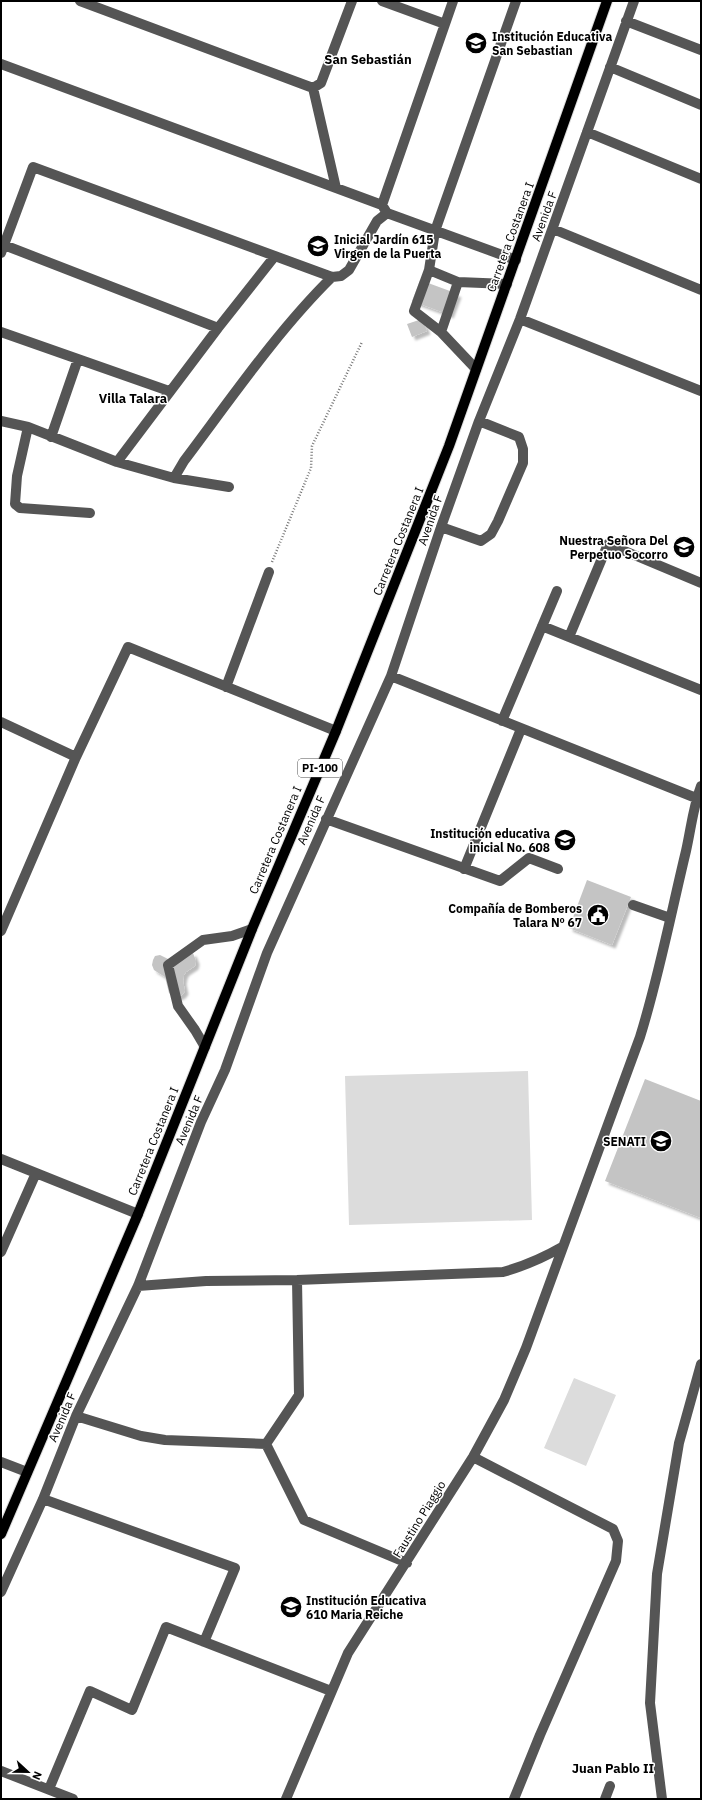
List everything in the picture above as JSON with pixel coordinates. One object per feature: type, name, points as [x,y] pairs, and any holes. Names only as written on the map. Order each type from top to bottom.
[{"type":"main road","name":"Carretera Costanera I","points":[[1,1534],[138,1214],[252,929],[336,731],[423,515],[516,260],[607,1]]},
{"type":"street","points":[[80,1],[312,88],[321,84],[352,1]]},
{"type":"street","points":[[382,1],[445,24]]},
{"type":"street","points":[[218,328],[2,249],[33,167],[332,277],[341,276],[349,270],[385,209],[453,1]]},
{"type":"street","points":[[476,369],[440,332],[414,311],[429,270],[435,231],[516,1]]},
{"type":"street","name":"Avenida F","points":[[1,1592],[43,1499],[76,1416],[138,1286],[201,1122],[225,1070],[267,953],[390,676],[479,421],[520,319],[634,1]]},
{"type":"street","points":[[626,21],[701,50]]},
{"type":"street","points":[[1,64],[336,188],[435,231],[516,260]]},
{"type":"street","points":[[610,67],[701,105]]},
{"type":"street","points":[[312,88],[336,188]]},
{"type":"street","points":[[587,132],[701,179]]},
{"type":"street","points":[[553,229],[701,290]]},
{"type":"street","points":[[117,462],[169,391],[275,256]]},
{"type":"street","points":[[429,270],[458,282],[507,284]]},
{"type":"street","points":[[174,478],[184,460],[258,363],[318,291],[332,277]]},
{"type":"street","points":[[440,332],[458,282]]},
{"type":"street","points":[[520,319],[701,392]]},
{"type":"street","points":[[1,332],[169,391]]},
{"type":"street","points":[[51,437],[78,359]]},
{"type":"street","points":[[1,421],[28,427],[117,462],[174,478],[229,488]]},
{"type":"street","points":[[441,527],[481,541],[491,534],[523,463],[523,449],[519,437],[479,421]]},
{"type":"street","points":[[28,427],[17,476],[15,504],[20,508],[90,513]]},
{"type":"street","points":[[569,637],[608,544],[701,583]]},
{"type":"street","points":[[226,687],[268,572]]},
{"type":"street","points":[[502,721],[557,590]]},
{"type":"street","points":[[542,626],[701,690]]},
{"type":"street","points":[[1,931],[76,757],[128,648],[336,731]]},
{"type":"street","points":[[390,676],[696,798]]},
{"type":"street","points":[[1,722],[76,757]]},
{"type":"street","points":[[464,869],[521,729]]},
{"type":"street","name":"Faustino Piaggio","points":[[286,1799],[331,1691],[356,1638],[407,1563],[473,1457],[504,1400],[526,1348],[640,1037],[653,996],[688,843],[696,798],[701,786]]},
{"type":"street","points":[[326,819],[464,869],[500,880],[529,858],[558,869]]},
{"type":"street","points":[[633,905],[670,918]]},
{"type":"street","points":[[205,1047],[196,1030],[178,1006],[168,965],[203,940],[232,936],[252,929]]},
{"type":"street","points":[[1,1159],[138,1214]]},
{"type":"street","points":[[1,1252],[36,1173]]},
{"type":"street","points":[[138,1286],[206,1281],[297,1280],[503,1272],[523,1266],[562,1247]]},
{"type":"street","points":[[266,1444],[299,1394],[297,1280]]},
{"type":"street","points":[[662,1799],[650,1703],[657,1574],[679,1443],[701,1364]]},
{"type":"street","points":[[76,1416],[141,1436],[165,1440],[266,1444]]},
{"type":"street","points":[[266,1444],[304,1520],[407,1563]]},
{"type":"street","points":[[473,1457],[613,1529],[618,1541],[616,1561],[540,1735],[514,1799]]},
{"type":"street","points":[[1,1462],[27,1472]]},
{"type":"street","points":[[43,1499],[235,1568],[204,1642]]},
{"type":"street","points":[[49,1789],[90,1691],[132,1710],[166,1627],[331,1691]]},
{"type":"street","points":[[1,1772],[74,1799]]},
{"type":"street","points":[[604,1799],[610,1786]]},
{"type":"path","points":[[268,572],[311,468],[312,446],[362,342]]},
{"type":"shaded area","points":[[528,1071],[532,1220],[349,1225],[345,1076]]},
{"type":"shaded area","points":[[574,1378],[616,1395],[586,1466],[544,1448]]},
{"type":"building","points":[[420,280],[458,294],[450,315],[412,301]]},
{"type":"building","points":[[422,319],[427,331],[412,337],[407,324]]},
{"type":"building","name":"Compañía de Bomberos Talara Nº 67","points":[[587,880],[631,897],[612,945],[569,928]]},
{"type":"building","points":[[193,953],[196,961],[195,966],[184,975],[183,981],[185,991],[178,997],[173,996],[169,993],[165,977],[154,970],[152,965],[153,960],[155,956],[160,955],[168,959]]},
{"type":"building","name":"SENATI","points":[[645,1079],[701,1101],[701,1218],[605,1181]]},
{"type":"place","name":"Institución Educativa San Sebastian","points":[[476,43]]},
{"type":"place","name":"Inicial Jardín 615 Virgen de la Puerta","points":[[318,246]]},
{"type":"place","name":"Nuestra Señora Del Perpetuo Socorro","points":[[684,547]]},
{"type":"place","name":"Institución educativa inicial No. 608","points":[[565,840]]},
{"type":"place","name":"Compañía de Bomberos Talara Nº 67","points":[[598,915]]},
{"type":"place","name":"SENATI","points":[[661,1141]]},
{"type":"place","name":"Institución Educativa 610 Maria Reiche","points":[[291,1607]]},
{"type":"district","name":"San Sebastián","points":[[368,59]]},
{"type":"district","name":"Villa Talara","points":[[133,398]]},
{"type":"district","name":"Juan Pablo II","points":[[613,1768]]}]
